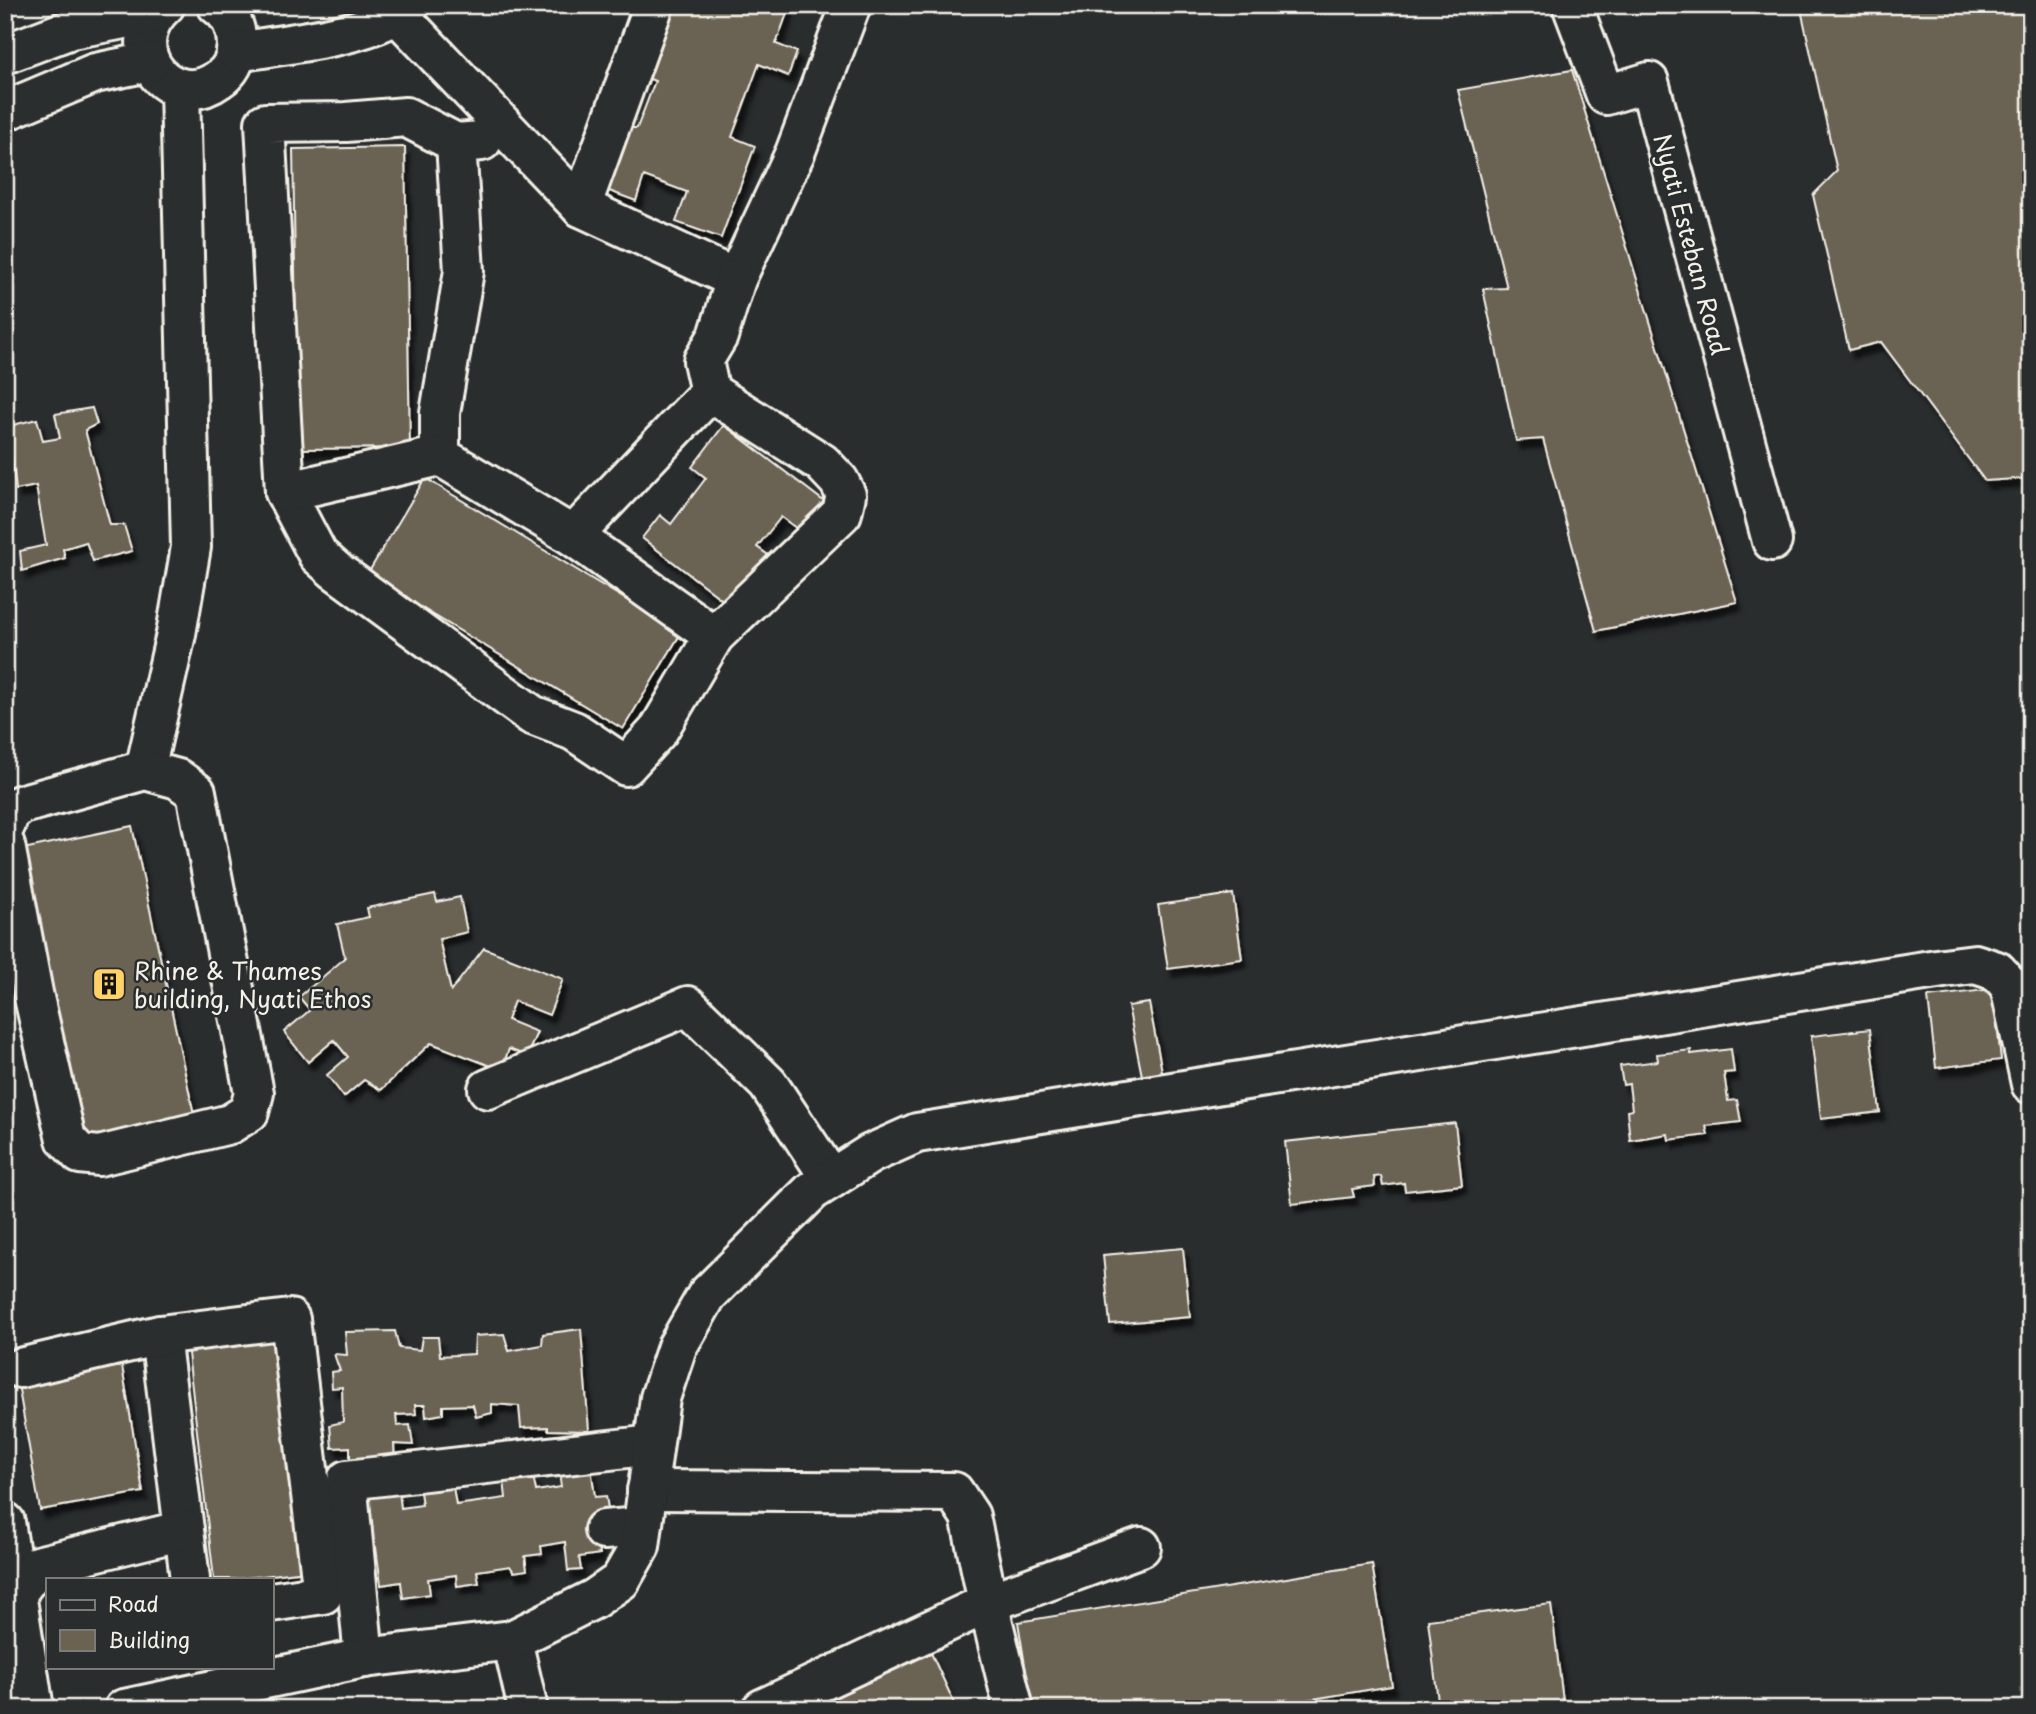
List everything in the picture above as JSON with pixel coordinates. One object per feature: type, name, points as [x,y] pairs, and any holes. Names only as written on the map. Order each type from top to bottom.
[{"type":"street","points":[[160,9],[150,23],[146,35],[145,48],[149,62],[156,73],[167,82],[180,88],[194,89],[209,86],[222,78],[232,66],[236,52],[237,36],[233,21],[217,5]]},
{"type":"street","points":[[581,207],[654,5]]},
{"type":"street","points":[[515,138],[456,143],[406,117],[346,122],[265,123],[285,492],[318,555],[335,570],[532,715],[574,731],[626,766],[658,731],[714,636],[842,513],[846,495],[839,481],[822,463],[710,392],[703,361],[718,336],[736,279],[795,153],[851,5]]},
{"type":"street","name":"Nyati Esteban Road","points":[[1572,5],[1606,95],[1649,82],[1772,541]]},
{"type":"street","points":[[5,54],[71,29],[160,9]]},
{"type":"street","points":[[236,52],[363,29],[404,10],[515,138],[581,207],[736,279]]},
{"type":"street","points":[[5,111],[95,73],[149,62]]},
{"type":"street","points":[[145,770],[176,634],[191,547],[180,88]]},
{"type":"street","points":[[440,456],[440,413],[464,271],[456,143]]},
{"type":"street","points":[[573,536],[710,392]]},
{"type":"street","points":[[285,492],[440,456],[573,536],[714,636]]},
{"type":"street","points":[[5,826],[9,815],[19,805],[145,770],[178,779],[195,792],[254,1093],[248,1112],[230,1125],[99,1156],[80,1154],[66,1139],[33,993],[5,845]]},
{"type":"street","points":[[124,1709],[364,1658],[512,1640],[594,1599],[620,1581],[640,1546],[660,1398],[677,1347],[708,1296],[812,1191],[870,1154],[917,1133],[1975,964],[1997,971],[2010,986],[2031,1084]]},
{"type":"street","points":[[488,1088],[688,1006],[768,1084],[831,1179]]},
{"type":"street","points":[[20,1368],[160,1335],[290,1319],[323,1594],[273,1602]]},
{"type":"street","points":[[160,1335],[190,1578]]},
{"type":"street","points":[[364,1658],[347,1480],[653,1445]]},
{"type":"street","points":[[647,1490],[954,1492],[971,1516],[988,1603],[1014,1709]]},
{"type":"street","points":[[5,1522],[34,1709]]},
{"type":"street","points":[[604,1530],[642,1527]]},
{"type":"street","points":[[16,1594],[37,1566],[184,1530]]},
{"type":"street","points":[[762,1709],[988,1603],[1141,1547]]},
{"type":"street","points":[[512,1640],[528,1709]]},
{"type":"building","points":[[667,5],[790,5],[776,44],[797,52],[788,76],[759,64],[732,137],[755,146],[721,238],[676,222],[687,192],[644,176],[636,201],[601,188],[623,128],[637,128],[655,81],[640,75]]},
{"type":"building","points":[[1800,5],[2024,5],[2031,33],[2031,478],[1985,481],[1881,342],[1849,350],[1813,195],[1837,171]]},
{"type":"building","points":[[1572,70],[1737,602],[1596,631],[1543,439],[1516,441],[1483,289],[1507,288],[1458,90]]},
{"type":"building","points":[[405,147],[410,448],[298,449],[293,149]]},
{"type":"building","points":[[92,408],[97,424],[85,430],[110,525],[124,525],[132,551],[93,561],[86,542],[63,549],[65,558],[22,571],[20,551],[46,545],[36,486],[16,490],[12,457],[5,458],[5,427],[37,419],[43,441],[60,438],[55,414]]},
{"type":"building","points":[[724,425],[826,503],[803,533],[781,517],[757,547],[771,557],[733,608],[642,538],[660,515],[671,524],[706,478],[692,467]]},
{"type":"building","points":[[425,478],[681,633],[623,729],[367,575]]},
{"type":"building","name":"Rhine & Thames building, Nyati Ethos","points":[[132,826],[195,1119],[85,1142],[23,849]]},
{"type":"building","points":[[435,894],[437,902],[460,897],[467,932],[439,939],[451,991],[484,948],[563,979],[549,1015],[514,1001],[507,1020],[537,1032],[527,1056],[509,1049],[501,1070],[431,1043],[381,1090],[364,1080],[344,1097],[327,1075],[348,1057],[334,1040],[308,1062],[284,1032],[310,1010],[299,997],[345,958],[337,924],[369,917],[367,908]]},
{"type":"building","points":[[1233,894],[1242,959],[1168,969],[1158,905]]},
{"type":"building","points":[[1993,989],[2001,1060],[1936,1068],[1928,997]]},
{"type":"building","points":[[1149,1003],[1164,1082],[1144,1086],[1128,1006]]},
{"type":"building","points":[[1870,1029],[1880,1112],[1821,1119],[1811,1036]]},
{"type":"building","points":[[1731,1049],[1734,1072],[1724,1073],[1728,1101],[1737,1100],[1741,1122],[1706,1126],[1708,1135],[1669,1140],[1668,1134],[1630,1140],[1627,1111],[1632,1110],[1629,1084],[1623,1085],[1620,1066],[1658,1061],[1657,1054],[1691,1050],[1691,1054]]},
{"type":"building","points":[[1455,1123],[1462,1185],[1405,1191],[1404,1183],[1383,1186],[1381,1176],[1374,1177],[1375,1186],[1352,1189],[1354,1197],[1292,1204],[1285,1142]]},
{"type":"building","points":[[1183,1248],[1190,1317],[1110,1324],[1103,1255]]},
{"type":"building","points":[[287,1324],[315,1570],[245,1578],[214,1578],[186,1336]]},
{"type":"building","points":[[581,1329],[589,1431],[548,1430],[548,1427],[521,1428],[519,1406],[492,1404],[492,1413],[476,1417],[473,1405],[443,1406],[443,1414],[426,1417],[425,1405],[415,1405],[416,1414],[396,1415],[397,1426],[410,1425],[413,1445],[394,1444],[395,1464],[350,1467],[350,1447],[332,1448],[330,1425],[343,1422],[342,1387],[332,1388],[331,1372],[340,1371],[334,1354],[347,1355],[345,1332],[395,1331],[399,1348],[420,1350],[422,1337],[438,1337],[440,1356],[474,1354],[475,1336],[504,1334],[509,1351],[542,1345],[543,1334]]},
{"type":"building","points":[[122,1366],[143,1492],[40,1510],[18,1384]]},
{"type":"building","points":[[591,1467],[595,1497],[606,1496],[609,1515],[595,1517],[600,1554],[579,1557],[581,1570],[568,1571],[565,1542],[541,1546],[542,1554],[525,1556],[527,1570],[514,1572],[510,1566],[477,1571],[479,1583],[457,1586],[456,1575],[428,1579],[430,1594],[403,1598],[401,1582],[381,1585],[376,1547],[361,1549],[363,1497],[399,1492],[401,1508],[422,1505],[420,1492],[453,1487],[456,1505],[506,1498],[504,1480],[533,1476],[536,1491],[561,1487],[559,1472]]},
{"type":"building","points":[[1372,1564],[1392,1686],[1252,1709],[1032,1709],[1018,1622]]},
{"type":"building","points":[[1551,1604],[1564,1709],[1439,1709],[1428,1620]]},
{"type":"building","points":[[931,1653],[957,1709],[810,1709]]},
{"type":"place","name":"Rhine & Thames building, Nyati Ethos","points":[[109,984]]}]
